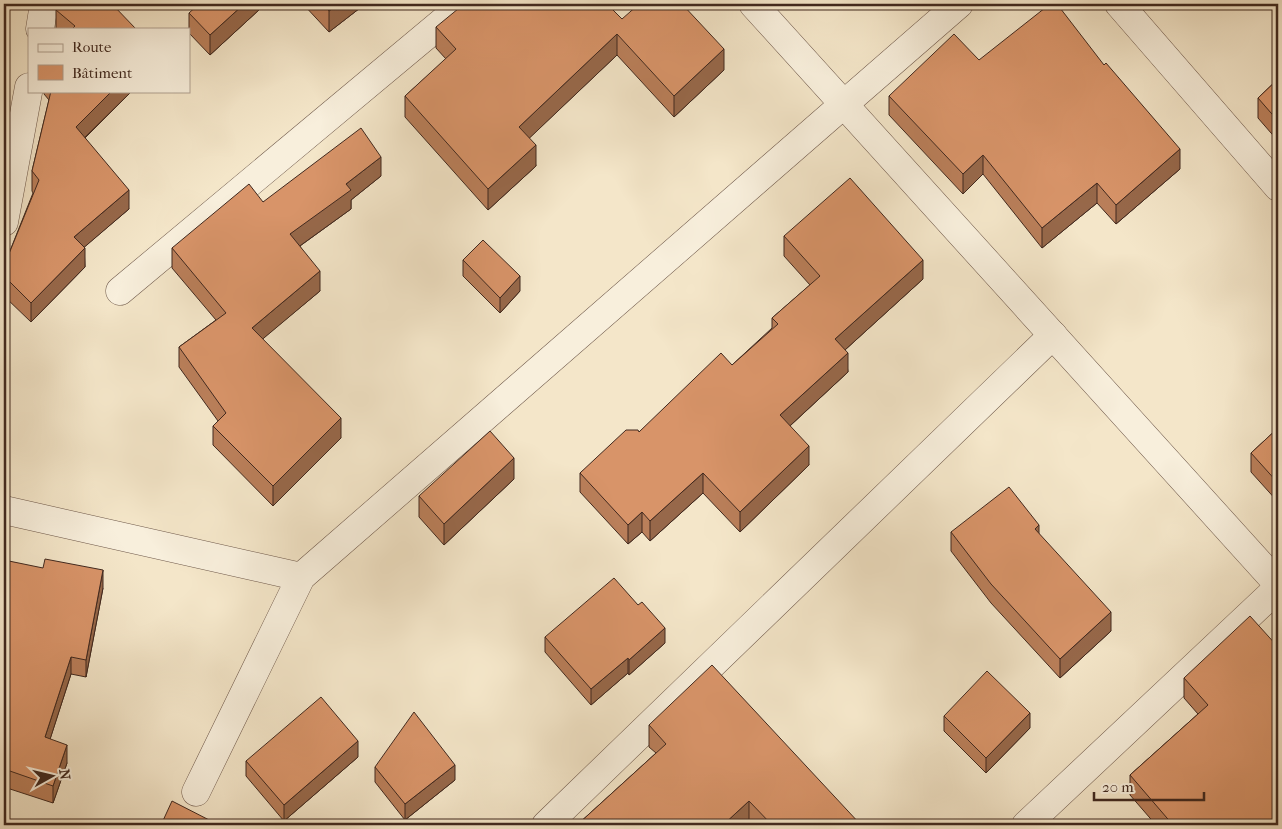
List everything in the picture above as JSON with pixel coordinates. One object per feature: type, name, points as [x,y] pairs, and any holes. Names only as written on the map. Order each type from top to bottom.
[{"type":"street","points":[[40,28],[44,4]]},
{"type":"street","points":[[120,291],[464,4]]},
{"type":"street","points":[[753,4],[1278,584]]},
{"type":"street","points":[[196,792],[300,577],[959,4]]},
{"type":"street","points":[[1119,4],[1278,187]]},
{"type":"street","points":[[4,222],[28,92]]},
{"type":"street","points":[[546,825],[1053,335]]},
{"type":"street","points":[[4,510],[300,577]]},
{"type":"street","points":[[1026,825],[1278,588]]},
{"type":"building","points":[[57,4],[112,4],[135,28],[73,28],[75,26],[56,10]]},
{"type":"building","points":[[199,4],[244,4],[210,35],[189,13]]},
{"type":"building","points":[[323,4],[338,4],[329,11]]},
{"type":"building","points":[[464,4],[607,4],[622,19],[639,4],[682,4],[724,49],[674,96],[617,34],[519,127],[536,145],[488,189],[405,96],[456,49],[436,27]]},
{"type":"building","points":[[1050,4],[1057,4],[1104,65],[1106,63],[1180,149],[1116,205],[1097,183],[1042,228],[983,155],[963,174],[889,96],[954,34],[979,60]]},
{"type":"building","points":[[1278,79],[1278,121],[1258,98]]},
{"type":"building","points":[[51,92],[111,92],[76,127],[129,190],[74,237],[85,248],[31,303],[4,276],[4,266],[39,180],[32,171]]},
{"type":"building","points":[[361,128],[381,157],[346,184],[351,190],[290,234],[320,271],[252,328],[341,418],[273,486],[213,426],[226,413],[179,347],[226,313],[172,248],[249,184],[263,202]]},
{"type":"building","points":[[850,178],[923,260],[835,339],[848,353],[780,415],[809,446],[740,512],[703,473],[650,521],[642,512],[628,525],[580,473],[626,430],[638,430],[639,432],[721,353],[732,365],[778,324],[772,318],[820,276],[784,236]]},
{"type":"building","points":[[483,240],[520,276],[500,298],[463,260]]},
{"type":"building","points":[[1278,428],[1278,483],[1251,453]]},
{"type":"building","points":[[490,431],[514,458],[444,524],[419,496]]},
{"type":"building","points":[[1009,487],[1039,525],[1035,529],[1111,612],[1060,659],[991,584],[951,532]]},
{"type":"building","points":[[45,559],[103,570],[86,660],[71,657],[45,737],[67,745],[53,786],[7,770],[4,780],[4,560],[43,568]]},
{"type":"building","points":[[614,578],[638,605],[642,602],[665,628],[629,660],[628,658],[591,689],[545,637]]},
{"type":"building","points":[[1250,616],[1278,647],[1278,825],[1173,825],[1130,775],[1208,705],[1184,678]]},
{"type":"building","points":[[712,665],[861,825],[772,825],[749,801],[723,825],[577,825],[666,744],[649,725]]},
{"type":"building","points":[[987,671],[1030,713],[986,758],[944,716]]},
{"type":"building","points":[[321,697],[358,741],[284,805],[246,761]]},
{"type":"building","points":[[414,712],[455,765],[405,804],[375,767]]},
{"type":"building","points":[[172,801],[215,823],[213,825],[161,825]]}]
